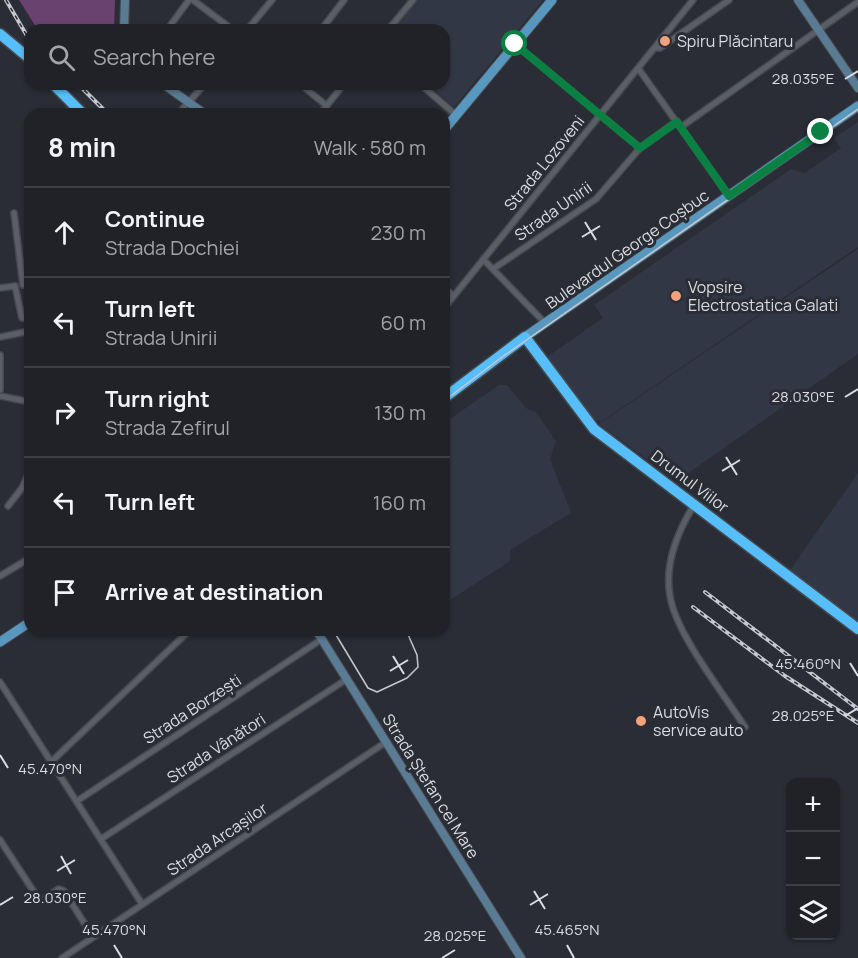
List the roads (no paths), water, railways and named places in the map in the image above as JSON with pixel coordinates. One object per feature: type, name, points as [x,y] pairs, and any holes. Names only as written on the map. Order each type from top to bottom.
[{"type":"highway","points":[[0,34],[24,54]]},
{"type":"highway","points":[[59,90],[74,106]]},
{"type":"highway","name":"Bulevardul George Coșbuc","points":[[450,393],[525,337]]},
{"type":"highway","name":"Drumul Viilor","points":[[525,337],[594,429],[695,503],[858,629]]},
{"type":"main road","points":[[450,122],[552,0]]},
{"type":"main road","name":"Bulevardul George Coșbuc","points":[[525,337],[858,106]]},
{"type":"main road","points":[[0,642],[24,626]]},
{"type":"street","points":[[124,24],[125,0]]},
{"type":"street","points":[[172,24],[191,0],[225,24]]},
{"type":"street","points":[[252,24],[272,0]]},
{"type":"street","points":[[326,24],[344,0]]},
{"type":"street","points":[[393,24],[413,0]]},
{"type":"street","name":"Strada Lozoveni","points":[[450,301],[693,0]]},
{"type":"street","points":[[656,48],[660,48],[729,0]]},
{"type":"street","points":[[798,0],[858,88]]},
{"type":"street","points":[[681,127],[858,2]]},
{"type":"street","points":[[515,44],[640,148]]},
{"type":"street","points":[[638,68],[729,196]]},
{"type":"street","points":[[172,90],[197,108]]},
{"type":"street","points":[[185,108],[200,90]]},
{"type":"street","points":[[307,90],[327,106],[339,90]]},
{"type":"street","points":[[427,90],[448,108]]},
{"type":"street","points":[[450,110],[456,115]]},
{"type":"street","name":"Strada Unirii","points":[[492,268],[596,199],[640,148],[677,122]]},
{"type":"street","points":[[14,213],[23,285]]},
{"type":"street","points":[[483,259],[545,323]]},
{"type":"street","points":[[0,288],[15,286],[24,318]]},
{"type":"street","points":[[450,293],[454,296]]},
{"type":"street","points":[[0,337],[24,332]]},
{"type":"street","points":[[0,355],[0,390]]},
{"type":"street","points":[[0,396],[24,401]]},
{"type":"street","points":[[8,506],[24,484]]},
{"type":"street","points":[[695,503],[674,543],[670,595],[682,630],[745,727]]},
{"type":"street","points":[[0,576],[24,562]]},
{"type":"street","points":[[51,762],[184,636]]},
{"type":"street","name":"Strada Ștefan cel Mare","points":[[320,636],[521,958]]},
{"type":"street","name":"Strada Borzești","points":[[77,801],[322,639]]},
{"type":"street","name":"Strada Vânători","points":[[101,839],[347,679]]},
{"type":"street","points":[[0,682],[142,904]]},
{"type":"street","name":"Strada Arcașilor","points":[[62,958],[386,742]]},
{"type":"street","points":[[0,840],[36,895],[43,899],[59,889],[63,890],[93,937]]},
{"type":"tram line","points":[[450,396],[502,357],[858,109]]},
{"type":"tram line","points":[[337,636],[368,688],[377,692],[407,678],[418,667],[417,655],[409,636]]},
{"type":"railway","points":[[6,0],[24,31]]},
{"type":"railway","points":[[84,90],[102,108]]},
{"type":"railway","points":[[705,592],[858,709]]},
{"type":"railway","points":[[693,607],[785,676],[858,723]]},
{"type":"place","name":"Spiru Plăcintaru","points":[[665,41]]},
{"type":"place","name":"Vopsire Electrostatica Galati","points":[[676,296]]},
{"type":"place","name":"AutoVis service auto","points":[[641,721]]}]
